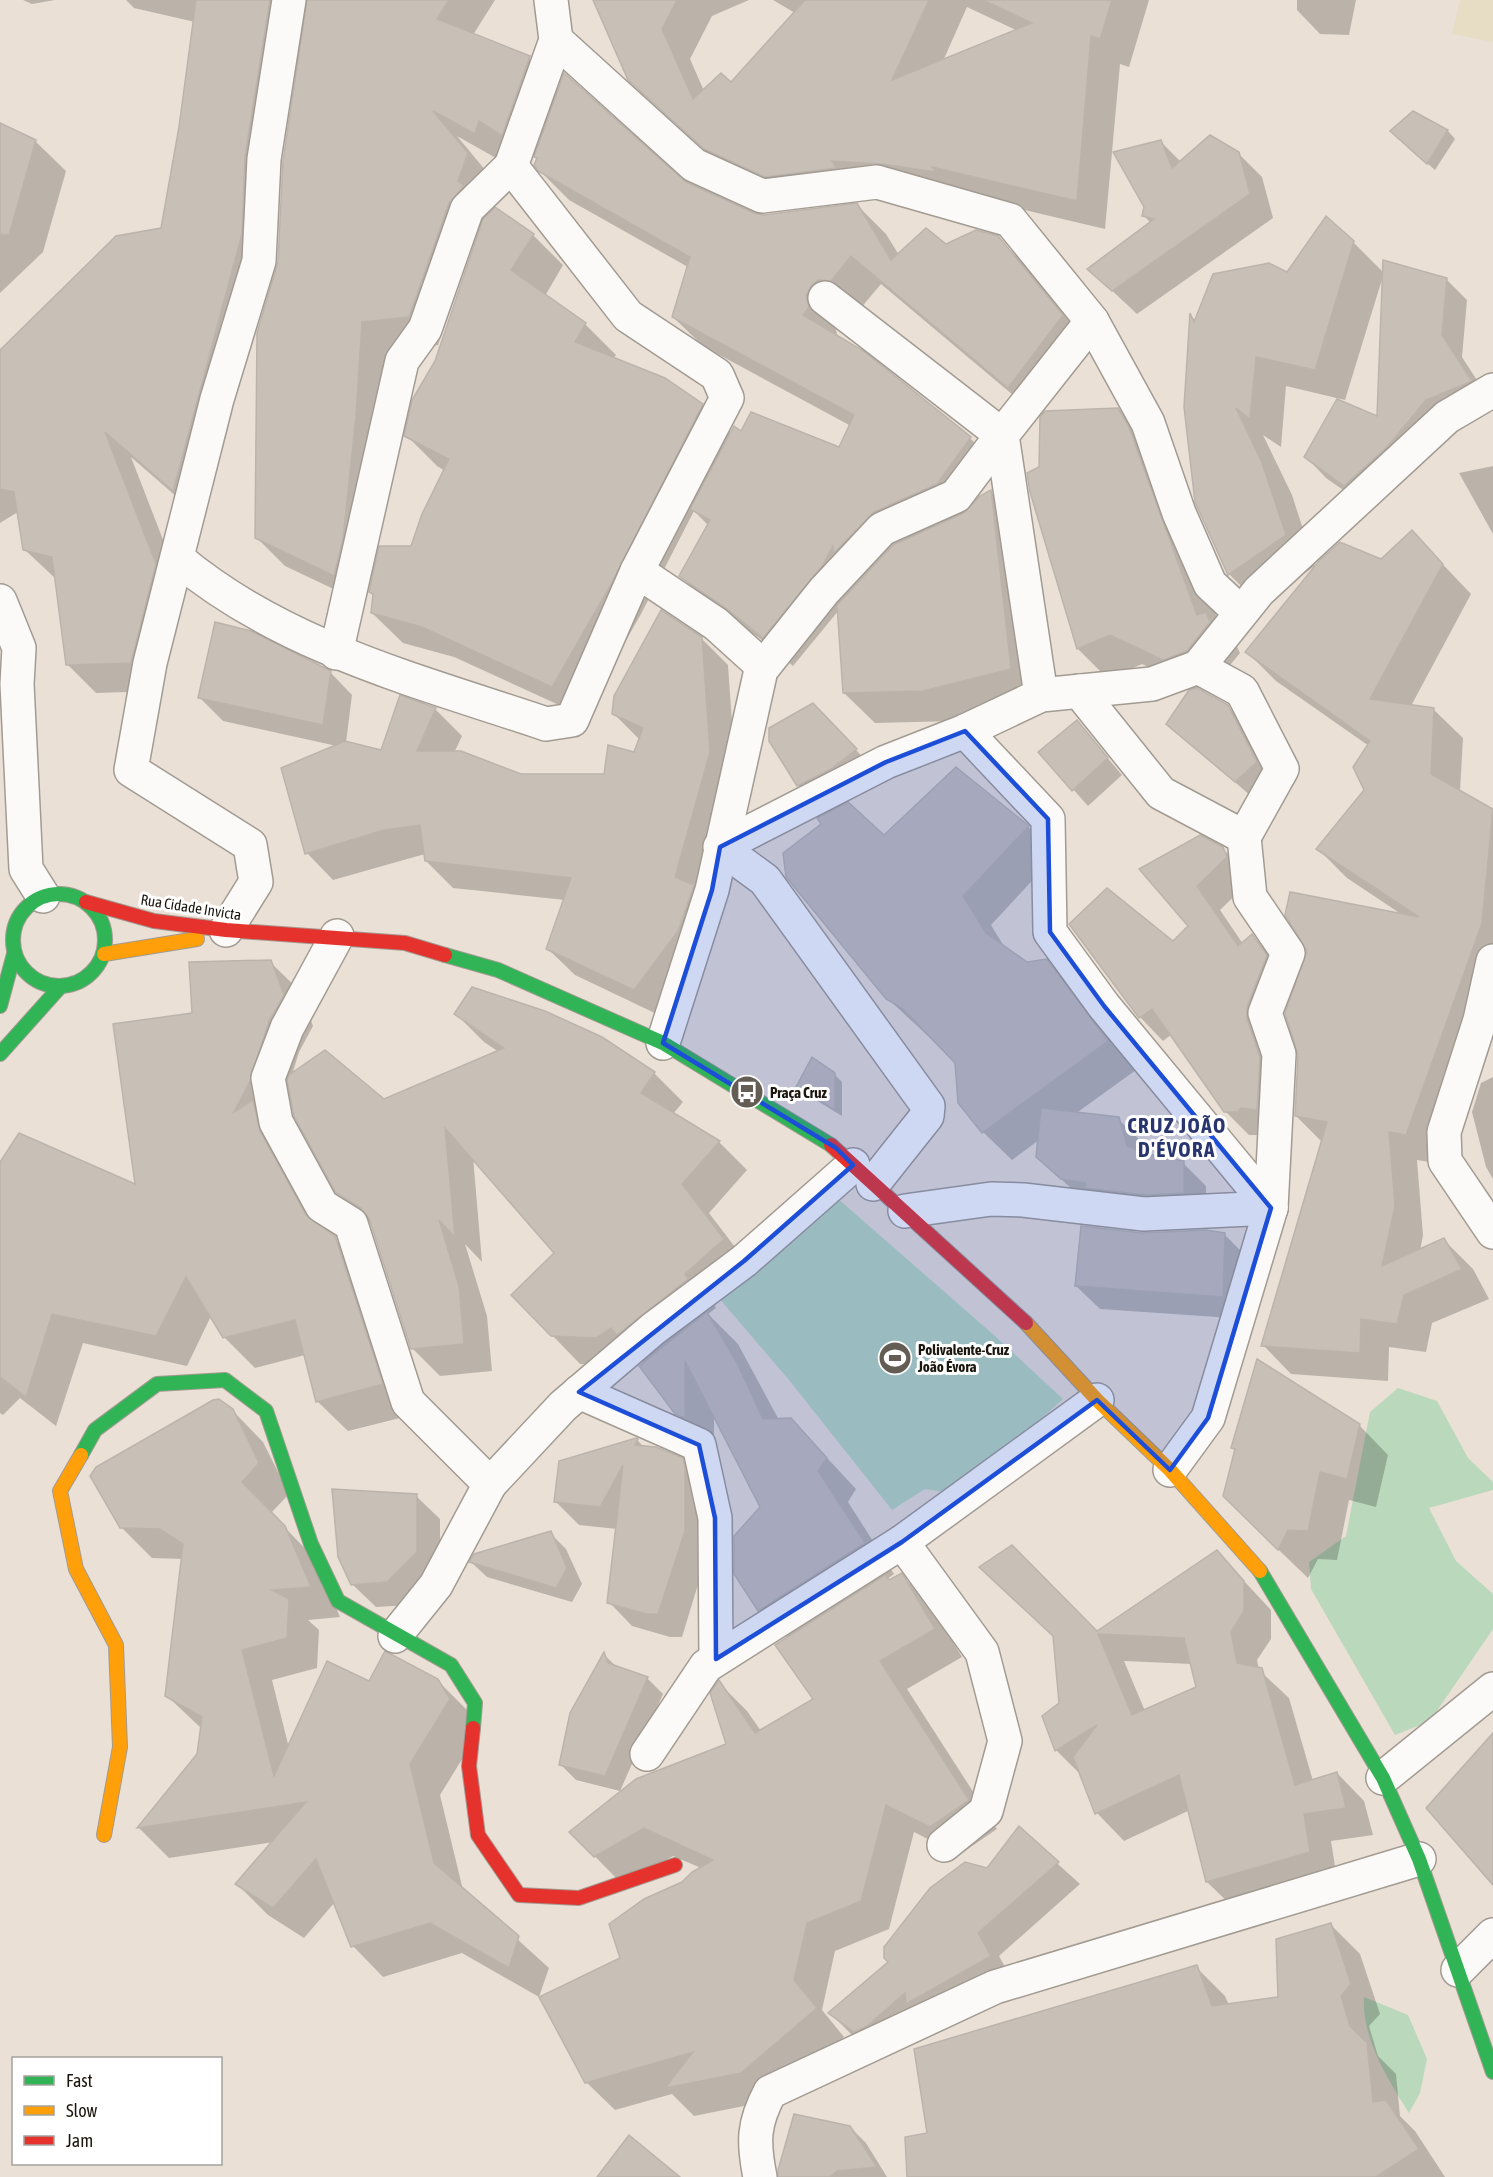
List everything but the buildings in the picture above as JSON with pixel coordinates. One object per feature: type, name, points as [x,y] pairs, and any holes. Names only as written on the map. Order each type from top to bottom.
[{"type":"street","points":[[289,0],[264,159],[260,261],[217,399],[150,663],[131,770],[250,845],[256,882],[239,932],[337,936],[405,943],[498,970],[663,1043],[836,1148],[1026,1324],[1097,1400],[1170,1470],[1259,1569],[1383,1778],[1419,1859],[1493,2072]]},
{"type":"street","points":[[336,653],[402,361],[425,329],[467,208],[511,166],[556,40],[551,0]]},
{"type":"street","points":[[556,40],[694,165],[762,196],[877,182],[1010,220],[1092,321],[1148,423],[1179,513],[1210,584],[1241,613]]},
{"type":"street","points":[[178,559],[210,586],[250,611],[336,653],[546,724],[572,720],[637,571],[727,398],[717,375],[628,316],[511,166]]},
{"type":"street","points":[[825,298],[1002,435],[1041,694]]},
{"type":"street","points":[[663,1043],[712,891],[761,670],[824,591],[882,529],[956,496],[1092,321]]},
{"type":"street","points":[[720,847],[886,762],[965,731],[1041,694],[1152,684],[1198,667],[1259,591],[1447,417],[1493,390]]},
{"type":"street","points":[[637,571],[716,624],[758,662],[761,670]]},
{"type":"street","points":[[0,600],[19,648],[17,684],[34,882],[31,903],[17,920],[12,940],[14,954],[21,967],[32,978],[60,987]]},
{"type":"street","points":[[1170,1470],[1208,1418],[1271,1208],[1279,1054],[1265,1013],[1288,953],[1250,897],[1244,837],[1282,769],[1242,691],[1198,667]]},
{"type":"street","points":[[1079,691],[1161,793],[1244,837]]},
{"type":"street","points":[[965,731],[1048,819],[1050,932],[1104,1006],[1271,1208]]},
{"type":"street","points":[[395,1636],[436,1585],[490,1484],[563,1406],[653,1329],[863,1175],[927,1116],[928,1106],[765,880],[720,847]]},
{"type":"street","points":[[0,850],[34,882],[86,902],[97,912],[104,925],[104,954],[97,967],[87,978],[60,987],[0,1054]]},
{"type":"street","name":"Rua Cidade Invicta","points":[[86,902],[154,921],[239,932]]},
{"type":"street","name":"Rua Cidade Invicta","points":[[104,954],[168,941],[239,932]]},
{"type":"street","points":[[337,936],[287,1028],[268,1078],[276,1122],[322,1206],[351,1224],[408,1402],[490,1484]]},
{"type":"street","points":[[0,1006],[14,954]]},
{"type":"street","points":[[1493,961],[1487,1022],[1444,1132],[1442,1146],[1445,1161],[1493,1232]]},
{"type":"street","points":[[906,1211],[991,1199],[1023,1200],[1144,1214],[1271,1208]]},
{"type":"street","points":[[104,1835],[120,1747],[116,1645],[76,1569],[60,1491],[95,1430],[157,1384],[225,1380],[266,1411],[311,1544],[338,1601],[395,1636],[451,1665],[475,1703],[469,1766],[478,1835],[519,1895],[579,1898],[675,1865]]},
{"type":"street","points":[[579,1392],[699,1445],[715,1518],[716,1659]]},
{"type":"street","points":[[647,1754],[706,1666],[902,1542],[1097,1400]]},
{"type":"street","points":[[902,1542],[982,1652],[1005,1741],[986,1811],[944,1845]]},
{"type":"street","points":[[1383,1778],[1493,1689]]},
{"type":"street","points":[[759,2177],[753,2145],[758,2115],[770,2092],[996,1987],[1419,1859]]},
{"type":"street","points":[[1458,1970],[1493,1935]]},
{"type":"highlighted area","points":[[965,731],[1048,819],[1050,932],[1104,1006],[1271,1208],[1208,1418],[1170,1470],[1097,1400],[902,1542],[716,1659],[715,1518],[699,1445],[579,1392],[744,1261],[853,1165],[836,1148],[663,1043],[712,890],[720,847],[886,762]]},
{"type":"green space","name":"Polivalente-Cruz João Évora","points":[[836,1197],[995,1336],[1063,1399],[958,1494],[925,1489],[892,1510],[789,1380],[718,1297]]},
{"type":"green space","points":[[1398,1388],[1437,1401],[1468,1458],[1493,1482],[1493,1490],[1429,1508],[1456,1561],[1493,1594],[1493,1629],[1430,1721],[1395,1735],[1311,1589],[1309,1562],[1346,1536],[1370,1412]]},
{"type":"green space","points":[[1364,1997],[1408,2015],[1427,2059],[1420,2093],[1409,2113],[1371,2043],[1364,2012]]},
{"type":"sand","points":[[1460,0],[1493,0],[1493,42],[1452,34]]},
{"type":"traffic: fast","points":[[59,894],[77,897],[92,907],[102,922],[105,940],[102,958],[92,973],[77,983],[59,986],[41,983],[26,973],[16,958],[13,940],[16,922],[26,907],[41,897],[59,894]]},
{"type":"traffic: fast","points":[[0,1006],[14,954]]},
{"type":"traffic: fast","points":[[445,955],[498,970],[663,1043],[831,1145]]},
{"type":"traffic: fast","points":[[0,1054],[60,987]]},
{"type":"traffic: fast","points":[[81,1455],[95,1430],[157,1384],[225,1380],[266,1411],[311,1544],[338,1601],[451,1665],[475,1703],[473,1728]]},
{"type":"traffic: fast","points":[[1260,1571],[1383,1778],[1419,1859],[1493,2072]]},
{"type":"traffic: slow","points":[[104,954],[197,939]]},
{"type":"traffic: slow","points":[[1026,1323],[1097,1400],[1170,1470],[1260,1571]]},
{"type":"traffic: slow","points":[[81,1455],[60,1491],[76,1569],[116,1645],[120,1747],[104,1835]]},
{"type":"traffic: jam","points":[[86,902],[154,921],[226,930],[405,943],[445,955]]},
{"type":"traffic: jam","points":[[831,1145],[1026,1323]]},
{"type":"traffic: jam","points":[[473,1728],[469,1766],[478,1835],[519,1895],[579,1898],[675,1865]]},
{"type":"place","name":"Praça Cruz","points":[[747,1092]]},
{"type":"place","name":"Polivalente-Cruz João Évora","points":[[895,1358]]},
{"type":"district","name":"CRUZ JOÃO D'ÉVORA","points":[[1177,1137]]}]
